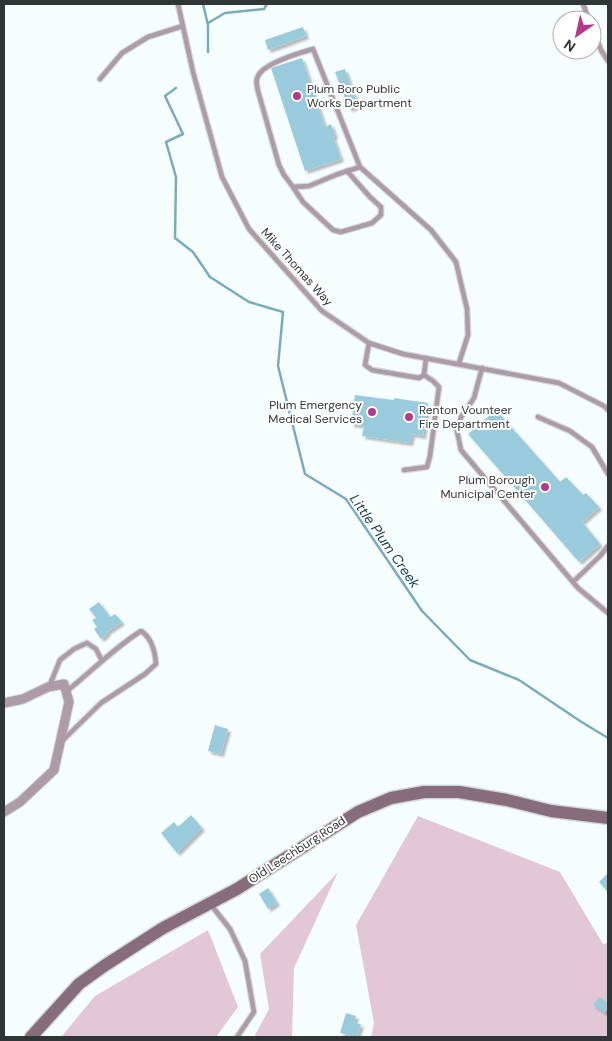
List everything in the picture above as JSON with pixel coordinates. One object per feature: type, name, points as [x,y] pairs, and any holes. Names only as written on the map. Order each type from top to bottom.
[{"type":"street","points":[[4,703],[23,699],[48,687],[64,684],[69,702],[54,770],[20,802],[4,812]]},
{"type":"street","name":"Old Leechburg Road","points":[[31,1037],[79,984],[104,966],[163,928],[237,889],[358,812],[391,798],[424,792],[459,792],[507,800],[551,811],[608,818]]},
{"type":"lane","name":"Mike Thomas Way","points":[[178,4],[222,176],[250,229],[322,311],[368,343],[403,354],[559,383],[608,410]]},
{"type":"lane","points":[[100,79],[122,53],[148,37],[183,26]]},
{"type":"lane","points":[[347,171],[370,197],[381,206],[381,215],[372,223],[341,232],[333,230],[303,202],[279,165],[256,82],[261,71],[297,53],[312,49],[360,167],[431,230],[456,262],[467,309],[468,335],[459,363]]},
{"type":"lane","points":[[293,187],[309,186],[360,167]]},
{"type":"lane","points":[[368,343],[365,365],[372,370],[418,378],[424,375]]},
{"type":"lane","points":[[424,375],[426,358]]},
{"type":"lane","points":[[482,368],[474,398],[461,417],[457,431],[461,450],[573,582],[608,613]]},
{"type":"lane","points":[[404,470],[427,467],[430,456],[439,386],[434,380],[424,375]]},
{"type":"lane","points":[[538,417],[570,431],[592,447],[608,473]]},
{"type":"lane","points":[[573,582],[608,546]]},
{"type":"lane","points":[[61,742],[101,703],[145,674],[156,664],[155,654],[148,635],[141,630],[125,641],[67,691]]},
{"type":"lane","points":[[48,687],[60,660],[74,649],[87,643],[96,649],[102,661]]},
{"type":"lane","points":[[210,904],[230,928],[245,961],[254,1012],[236,1037]]},
{"type":"shaded area","points":[[418,816],[560,872],[603,944],[608,943],[608,1037],[371,1037],[374,1023],[356,925]]},
{"type":"shaded area","points":[[338,872],[294,968],[292,1037],[254,1037],[269,1009],[260,954]]},
{"type":"shaded area","points":[[208,930],[238,1007],[216,1037],[61,1037],[95,996]]},
{"type":"building","points":[[303,27],[306,36],[268,50],[265,40]]},
{"type":"building","name":"Plum Boro Public Works Department","points":[[302,58],[325,127],[331,124],[335,136],[333,137],[341,159],[305,171],[271,68]]},
{"type":"building","points":[[345,69],[358,106],[349,109],[335,72]]},
{"type":"building","points":[[355,395],[428,403],[423,436],[412,434],[410,443],[362,436],[364,426],[351,424]]},
{"type":"building","name":"Plum Borough Municipal Center","points":[[496,410],[560,482],[566,477],[583,495],[586,493],[599,507],[582,522],[600,544],[579,562],[468,434]]},
{"type":"building","points":[[99,602],[110,617],[115,614],[122,622],[107,632],[101,639],[94,629],[97,627],[92,620],[96,618],[89,609]]},
{"type":"building","points":[[215,725],[228,729],[221,754],[208,751]]},
{"type":"building","points":[[191,815],[202,828],[177,853],[161,833],[174,822],[178,827]]},
{"type":"building","points":[[608,873],[608,892],[599,882]]},
{"type":"building","points":[[268,888],[277,903],[268,909],[259,894]]},
{"type":"building","points":[[599,997],[608,1003],[605,1013],[593,1005]]},
{"type":"building","points":[[346,1013],[356,1016],[354,1023],[361,1024],[357,1037],[340,1033]]},
{"type":"waterway","name":"Little Plum Creek","points":[[203,4],[208,25],[208,52]]},
{"type":"waterway","points":[[208,23],[225,13],[264,9],[267,4]]},
{"type":"waterway","name":"Little Plum Creek","points":[[176,88],[165,96],[183,134],[166,142],[176,177],[175,238],[193,252],[210,277],[249,302],[283,312],[278,366],[305,474],[346,499],[422,611],[470,660],[519,680],[608,738]]},
{"type":"place","name":"Plum Boro Public Works Department","points":[[297,96]]},
{"type":"place","name":"Plum Emergency Medical Services","points":[[372,412]]},
{"type":"place","name":"Renton Vounteer Fire Department","points":[[409,417]]},
{"type":"place","name":"Plum Borough Municipal Center","points":[[545,487]]}]
